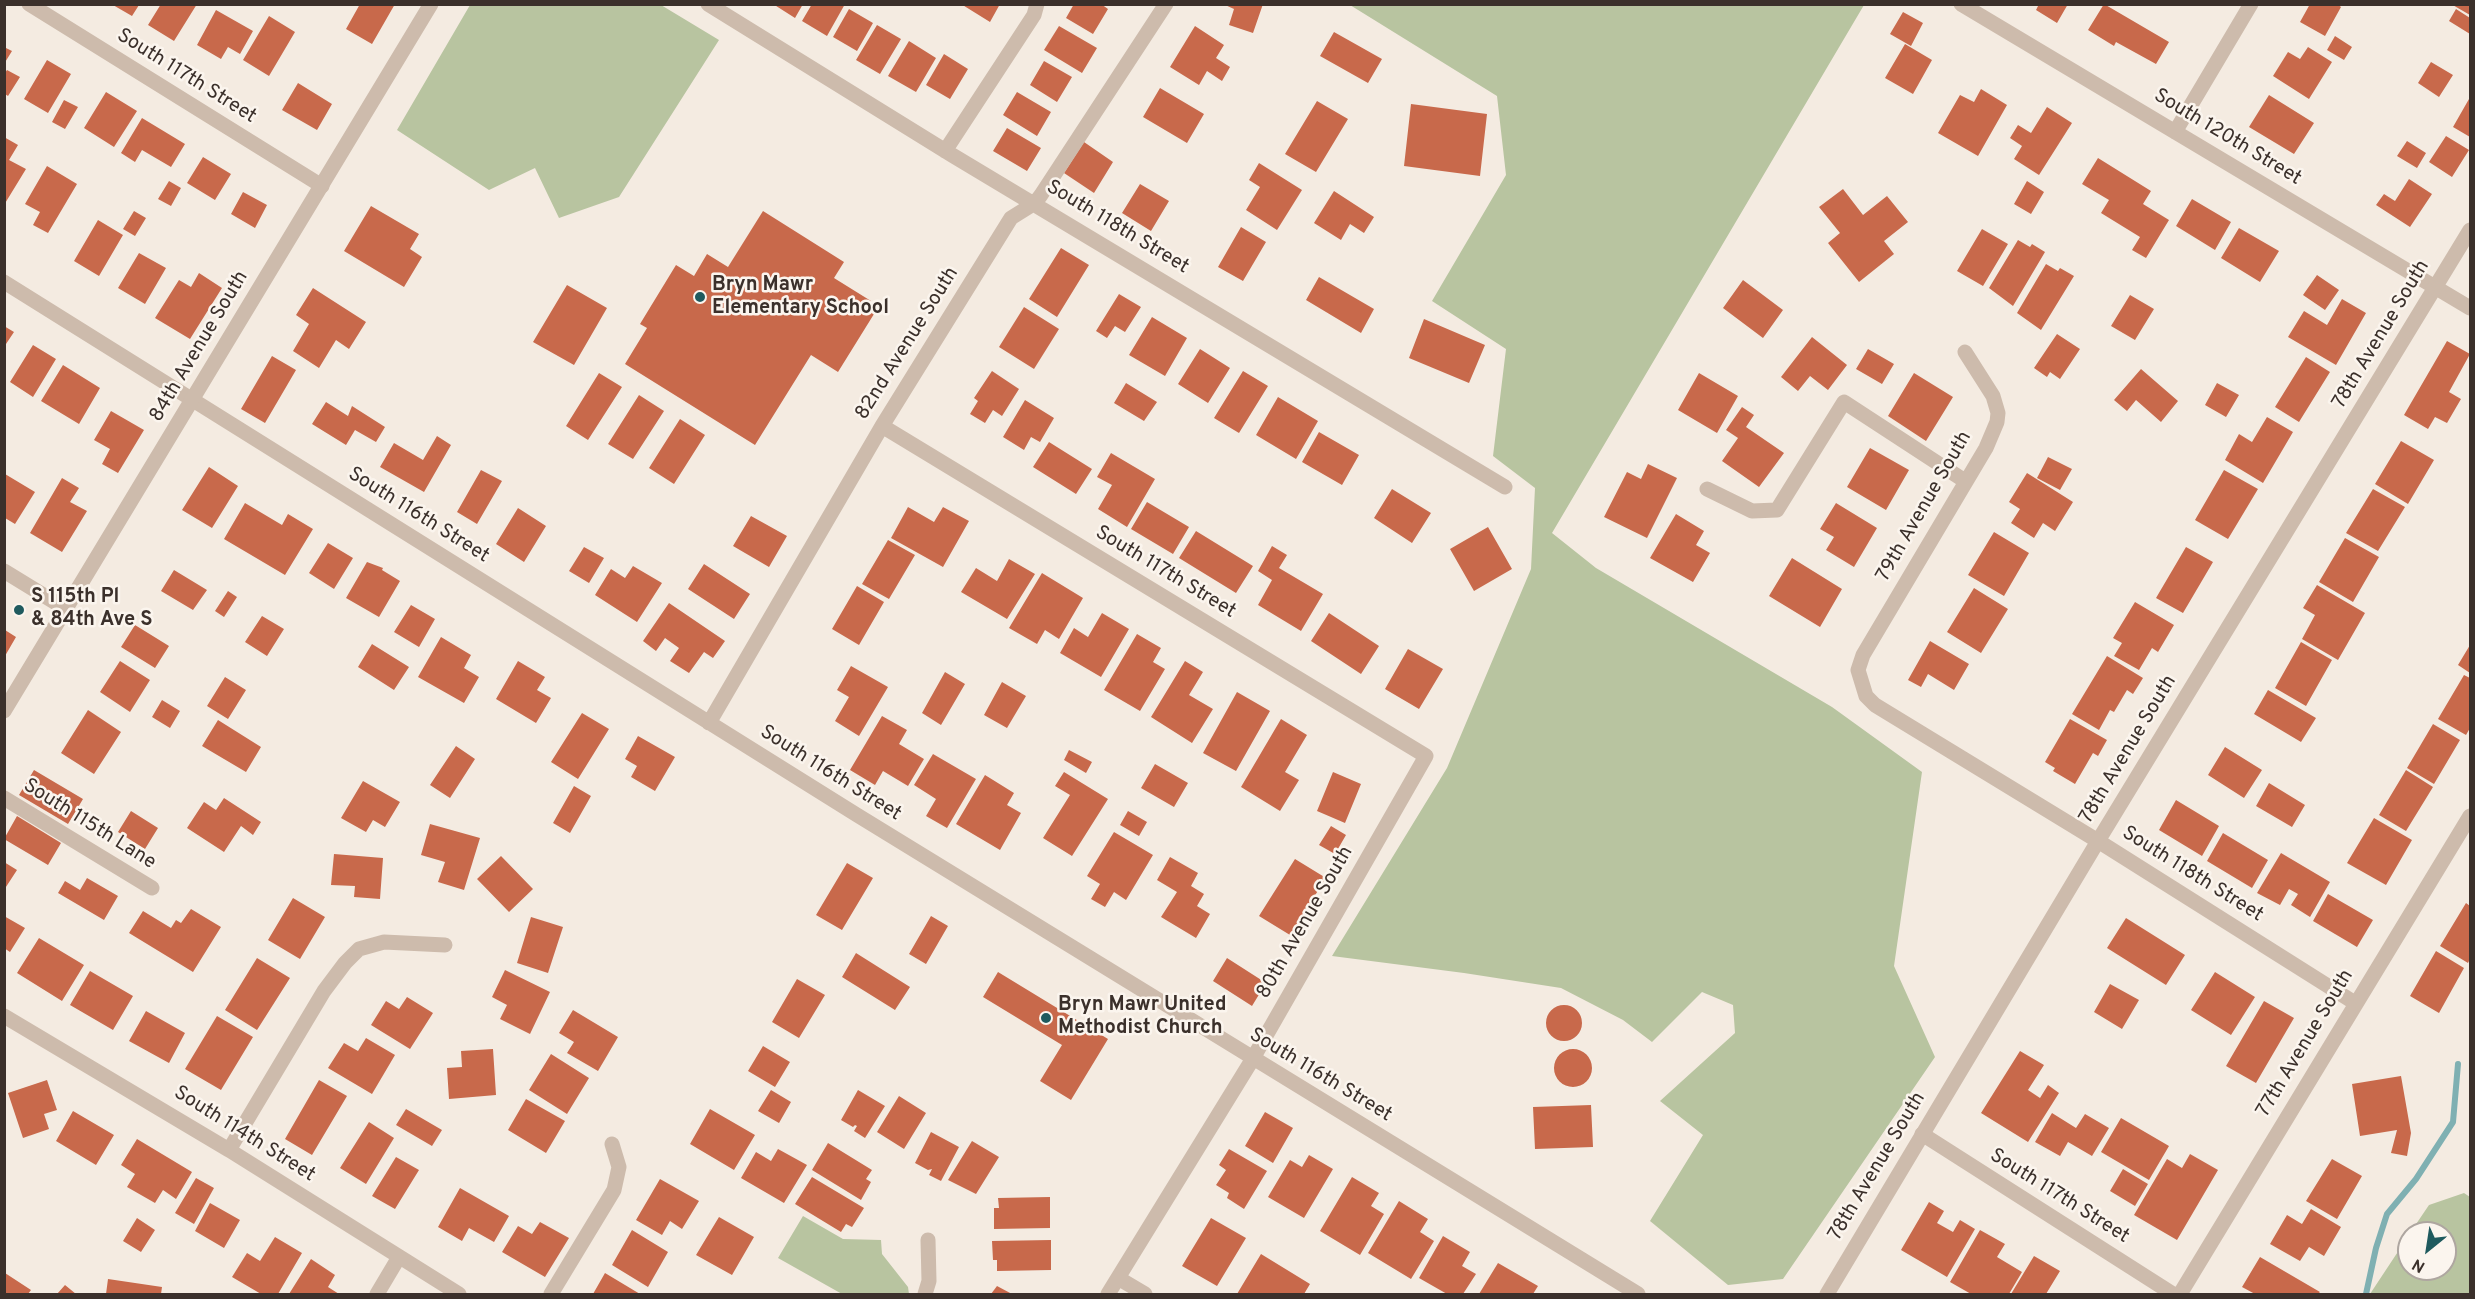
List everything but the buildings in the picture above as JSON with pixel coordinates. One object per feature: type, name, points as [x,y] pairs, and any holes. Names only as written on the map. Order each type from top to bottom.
[{"type":"street","name":"South 117th Street","points":[[29,4],[322,186]]},
{"type":"street","name":"84th Avenue South","points":[[4,711],[431,4]]},
{"type":"street","name":"South 118th Street","points":[[708,4],[945,151],[1505,487]]},
{"type":"street","points":[[945,151],[1034,15],[1036,4]]},
{"type":"street","name":"82nd Avenue South","points":[[709,723],[882,426],[1011,218],[1035,203],[1166,4]]},
{"type":"street","name":"South 120th Street","points":[[1961,4],[2470,308]]},
{"type":"street","points":[[2175,132],[2251,4]]},
{"type":"street","name":"78th Avenue South","points":[[1827,1294],[2098,841],[2470,230]]},
{"type":"street","name":"South 116th Street","points":[[4,282],[1252,1060],[1638,1294]]},
{"type":"street","name":"79th Avenue South","points":[[1861,683],[1858,670],[1863,655],[1986,448],[1997,422],[1998,413],[1993,396],[1965,351]]},
{"type":"street","points":[[1707,489],[1752,511],[1776,510],[1844,402],[1965,481]]},
{"type":"street","name":"South 117th Street","points":[[882,426],[1426,756]]},
{"type":"street","points":[[4,571],[66,609]]},
{"type":"street","name":"South 118th Street","points":[[1861,683],[1866,696],[1875,705],[2098,841],[2355,1003]]},
{"type":"street","name":"80th Avenue South","points":[[1108,1294],[1252,1060],[1426,756]]},
{"type":"street","name":"South 115th Lane","points":[[4,798],[152,888]]},
{"type":"street","name":"77th Avenue South","points":[[2180,1294],[2470,816]]},
{"type":"street","points":[[230,1149],[324,991],[359,949],[384,942],[445,945]]},
{"type":"street","name":"South 114th Street","points":[[4,1016],[230,1149],[459,1294]]},
{"type":"street","name":"South 117th Street","points":[[1922,1134],[2173,1294]]},
{"type":"street","points":[[551,1294],[614,1190],[619,1167],[612,1144]]},
{"type":"street","points":[[925,1294],[929,1281],[928,1240]]},
{"type":"street","points":[[377,1294],[399,1257]]},
{"type":"street","points":[[1118,1278],[1145,1294]]},
{"type":"green space","points":[[470,5],[661,5],[719,40],[619,197],[559,218],[535,168],[489,190],[397,130]]},
{"type":"green space","points":[[1350,5],[1864,5],[1552,533],[1596,568],[1832,707],[1922,772],[1894,966],[1935,1057],[1783,1279],[1728,1285],[1650,1221],[1703,1135],[1660,1101],[1735,1033],[1733,1005],[1702,992],[1652,1042],[1623,1020],[1561,988],[1332,956],[1447,768],[1531,569],[1535,488],[1493,456],[1506,349],[1432,301],[1506,175],[1497,96]]},
{"type":"green space","points":[[2464,1193],[2470,1197],[2470,1294],[2370,1294],[2397,1253],[2397,1281],[2457,1281],[2457,1221],[2418,1221],[2429,1205]]},
{"type":"green space","points":[[803,1216],[843,1239],[881,1240],[882,1254],[908,1287],[909,1294],[842,1294],[778,1258]]},
{"type":"waterway","points":[[2366,1294],[2376,1248],[2387,1214],[2416,1179],[2453,1122],[2458,1064]]},
{"type":"place","name":"Bryn Mawr Elementary School","points":[[700,297]]},
{"type":"place","name":"S 115th Pl & 84th Ave S","points":[[19,610]]},
{"type":"place","name":"Bryn Mawr United Methodist Church","points":[[1046,1018]]}]
